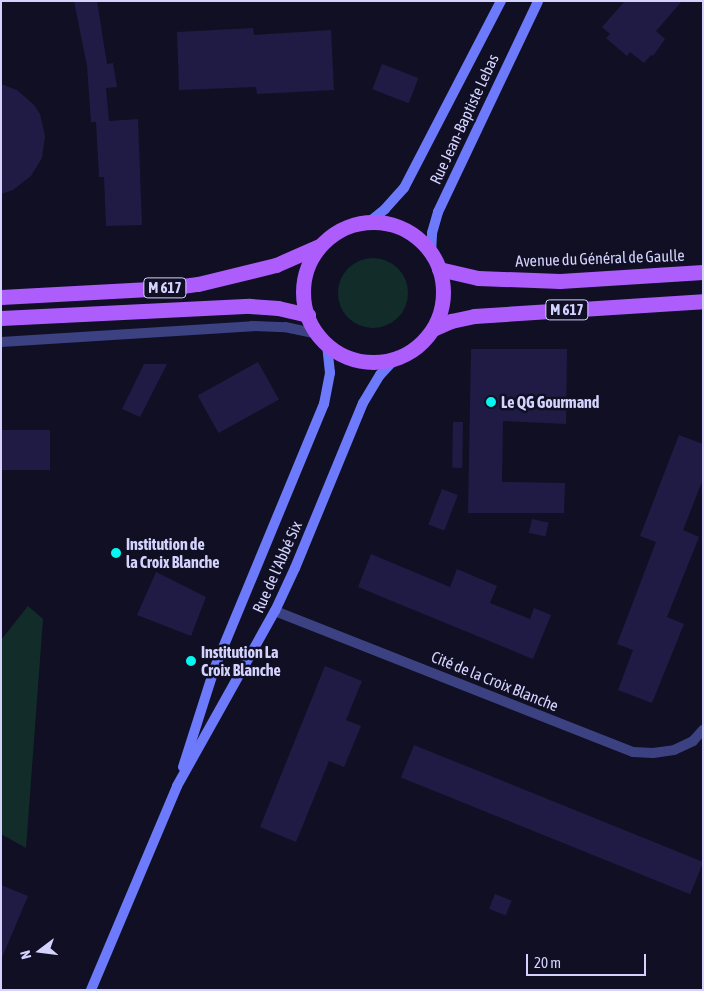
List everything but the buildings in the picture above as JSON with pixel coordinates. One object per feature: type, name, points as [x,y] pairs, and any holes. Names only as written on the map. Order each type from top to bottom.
[{"type":"main road","name":"Rue Jean-Baptiste Lebas","points":[[368,223],[385,209],[404,188],[501,1]]},
{"type":"main road","name":"Rue Jean-Baptiste Lebas","points":[[431,254],[432,233],[438,212],[538,1]]},
{"type":"main road","points":[[368,223],[384,223],[400,228],[421,241],[439,269],[443,295],[440,313],[432,329],[420,344],[396,358],[372,362],[356,360],[341,354],[328,345],[317,334],[308,315],[304,295],[306,275],[314,256],[322,244],[343,230],[368,223]]},
{"type":"main road","name":"M 617","points":[[1,297],[168,288],[198,284],[276,265],[322,244]]},
{"type":"main road","name":"Avenue du Général de Gaulle","points":[[439,269],[478,278],[560,280],[703,272]]},
{"type":"main road","name":"M 617","points":[[432,329],[451,321],[474,316],[703,301]]},
{"type":"main road","name":"M 617","points":[[1,318],[250,306],[278,308],[308,315]]},
{"type":"main road","name":"Rue de l'Abbé Six","points":[[92,990],[177,786],[215,667],[324,404],[330,373],[328,345]]},
{"type":"main road","name":"Rue de l'Abbé Six","points":[[177,786],[275,611],[295,568],[363,403],[380,375],[396,358]]},
{"type":"street","points":[[1,342],[252,326],[285,327],[317,334]]},
{"type":"street","name":"Cité de la Croix Blanche","points":[[275,611],[633,752],[653,753],[674,750],[693,740],[703,730]]},
{"type":"green space","points":[[373,258],[386,261],[398,268],[405,280],[408,293],[405,306],[398,318],[386,325],[373,328],[360,325],[348,318],[341,306],[338,293],[341,280],[348,268],[360,261]]},
{"type":"green space","points":[[28,606],[43,619],[26,848],[1,834],[1,640]]},
{"type":"place","name":"Le QG Gourmand","points":[[491,402]]},
{"type":"place","name":"Institution de la Croix Blanche","points":[[116,553]]},
{"type":"place","name":"Institution La Croix Blanche","points":[[191,661]]}]
